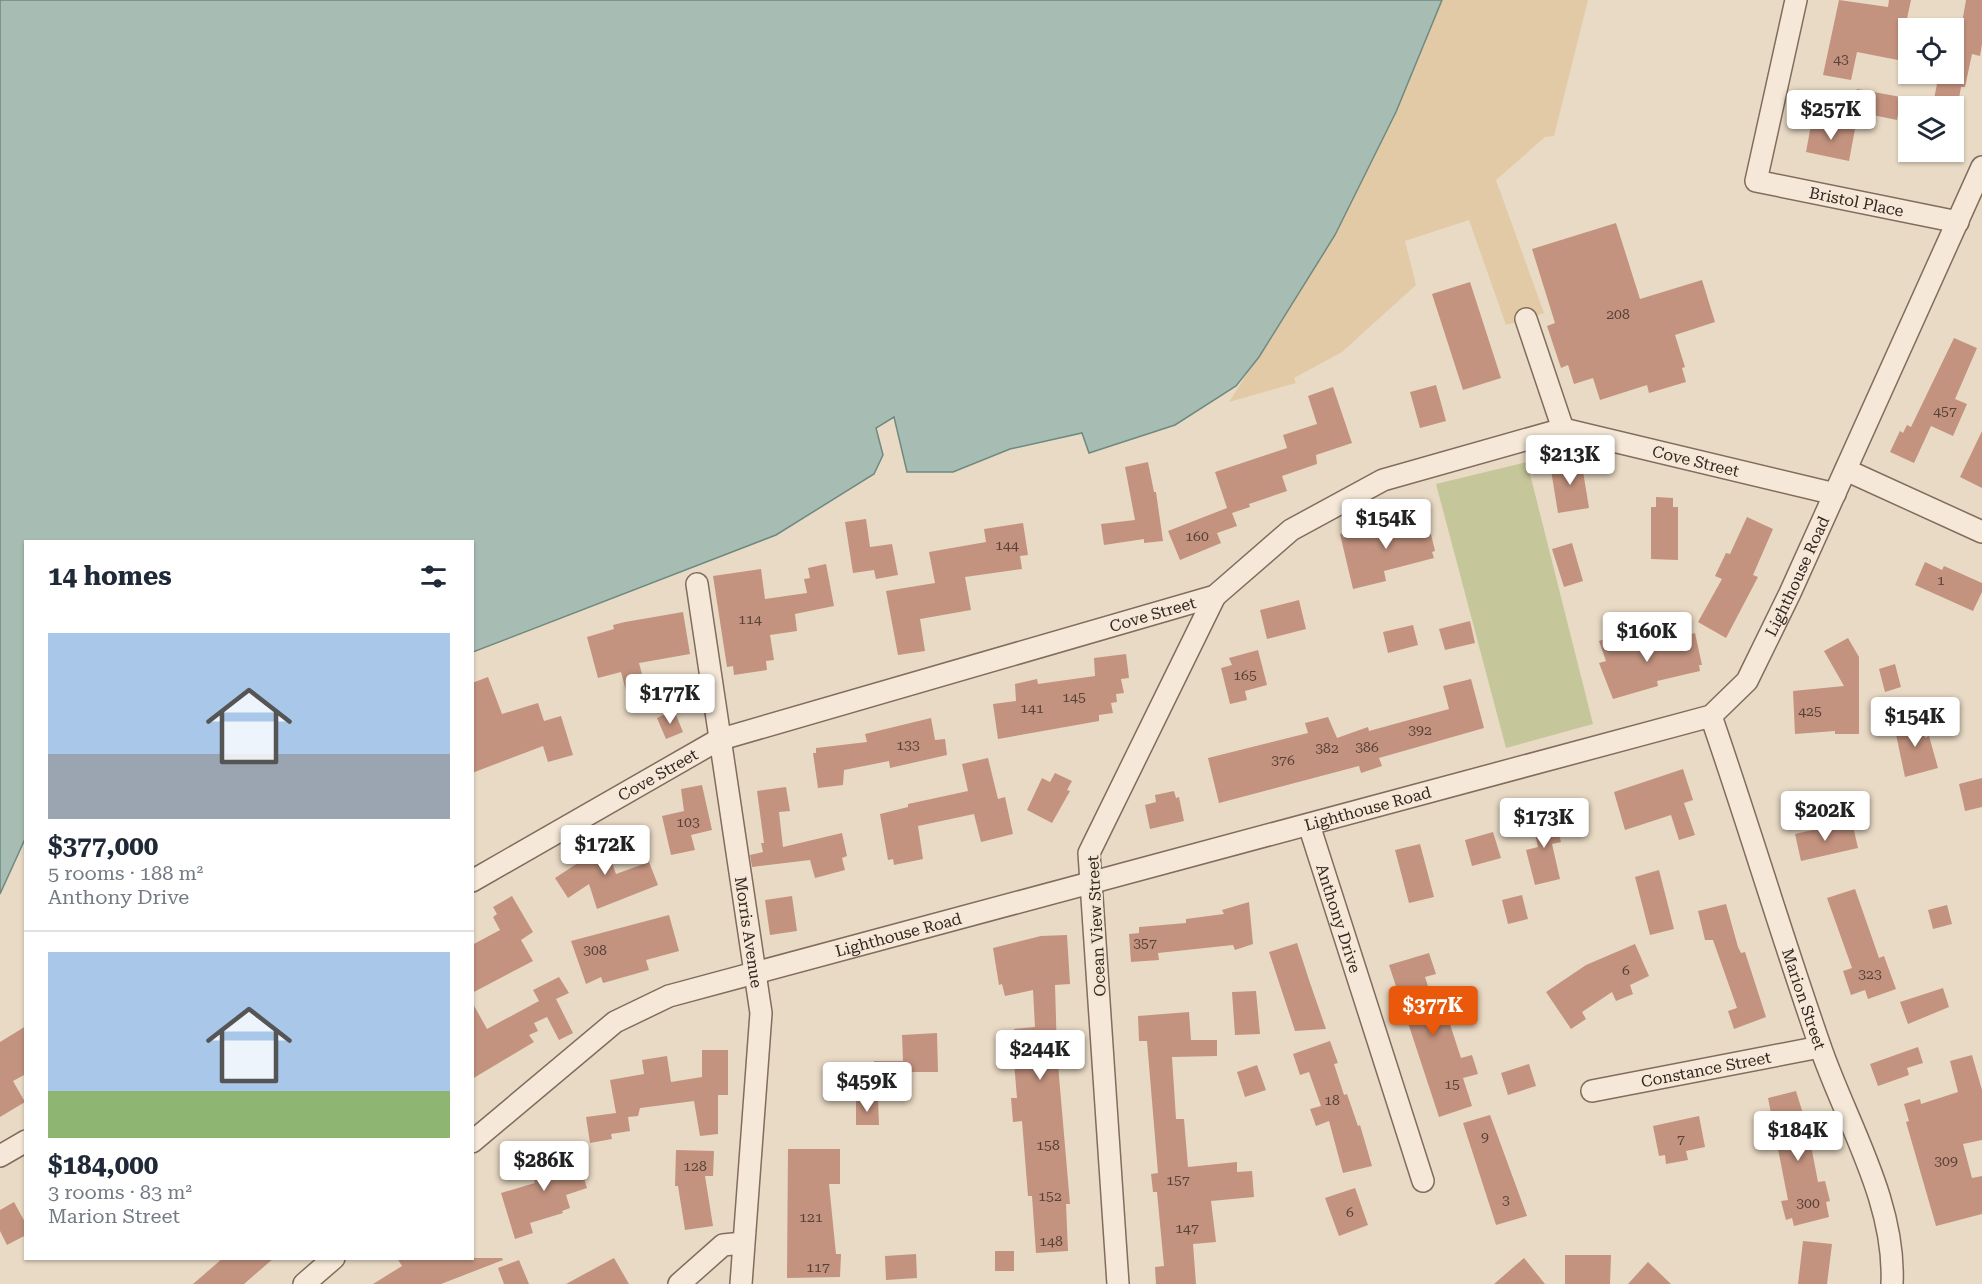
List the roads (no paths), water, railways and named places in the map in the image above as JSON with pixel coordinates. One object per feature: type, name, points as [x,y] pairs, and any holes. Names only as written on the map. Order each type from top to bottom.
[{"type":"street","name":"Bristol Place","points":[[1796,0],[1756,181],[1958,222]]},
{"type":"street","name":"Lighthouse Road","points":[[474,1140],[615,1022],[669,996],[1712,716],[1747,681],[1846,470],[1982,167]]},
{"type":"street","points":[[1526,319],[1563,429]]},
{"type":"street","name":"Cove Street","points":[[474,880],[718,740],[1215,596],[1292,530],[1383,480],[1563,429],[1835,494]]},
{"type":"street","points":[[1846,470],[1982,532]]},
{"type":"street","name":"Morris Avenue","points":[[697,584],[718,740],[762,1013],[741,1284]]},
{"type":"street","name":"Ocean View Street","points":[[1118,1284],[1093,883],[1089,853],[1215,596]]},
{"type":"street","name":"Marion Street","points":[[1712,716],[1820,1047],[1877,1189],[1893,1262],[1892,1284]]},
{"type":"street","name":"Anthony Drive","points":[[1309,825],[1423,1181]]},
{"type":"street","name":"Constance Street","points":[[1592,1091],[1820,1047]]},
{"type":"street","points":[[0,1156],[24,1142]]},
{"type":"street","points":[[680,1284],[723,1245],[743,1243]]},
{"type":"street","points":[[304,1284],[332,1260]]}]
